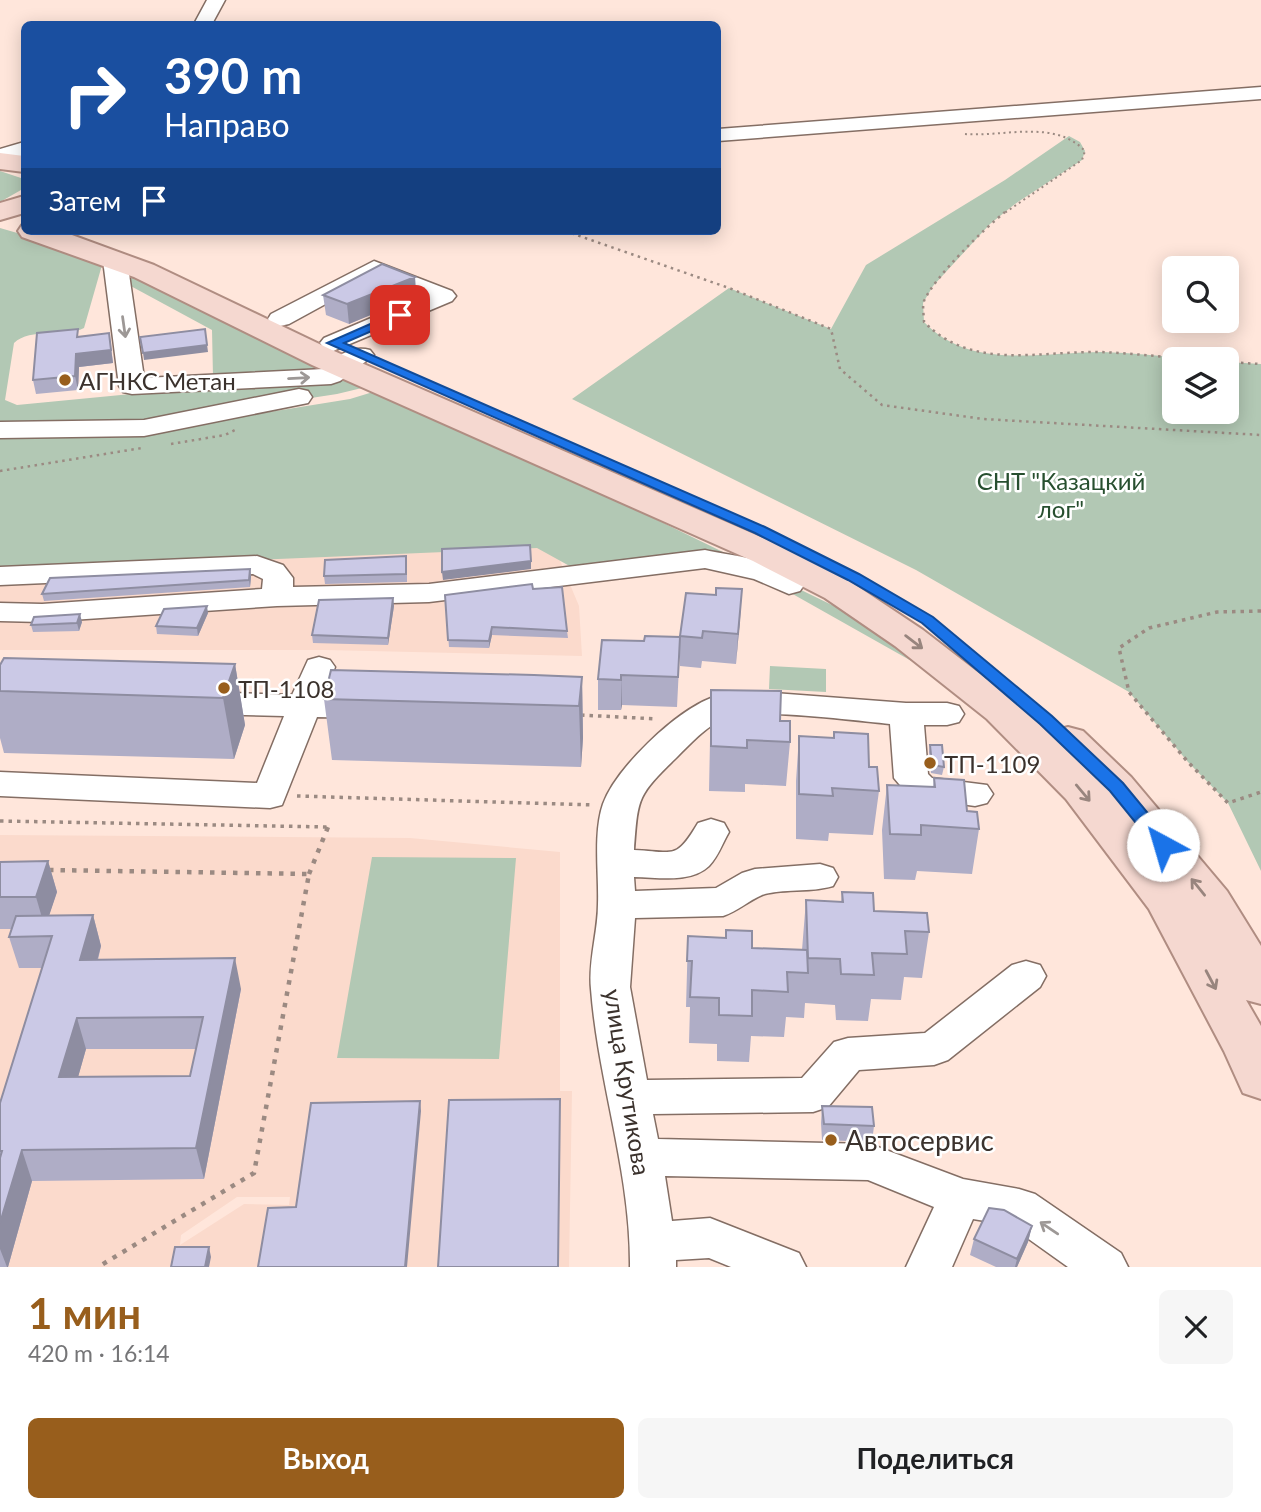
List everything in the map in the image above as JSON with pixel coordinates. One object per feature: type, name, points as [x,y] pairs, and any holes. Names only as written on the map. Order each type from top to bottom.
[{"type":"main road","points":[[0,159],[21,163]]},
{"type":"main road","points":[[0,212],[21,205]]},
{"type":"main road","points":[[0,222],[21,228]]},
{"type":"main road","points":[[43,235],[114,260],[345,354],[760,530],[853,577],[927,620],[1028,703],[1116,787],[1210,903],[1261,986]]},
{"type":"main road","points":[[98,235],[281,319],[345,354],[766,553],[838,590],[909,638],[1000,710],[1081,789],[1167,899],[1249,1050],[1261,1079]]},
{"type":"street","points":[[205,21],[216,0]]},
{"type":"street","points":[[721,135],[1261,93]]},
{"type":"street","points":[[0,159],[21,149]]},
{"type":"street","points":[[114,260],[131,386],[331,376],[345,354],[444,296],[374,268],[281,319]]},
{"type":"street","points":[[0,430],[144,428],[299,397]]},
{"type":"street","points":[[0,612],[42,612],[277,597],[429,593],[705,559],[764,572],[789,585]]},
{"type":"street","points":[[0,576],[257,565],[272,571],[278,578],[277,597]]},
{"type":"street","points":[[0,784],[270,796],[318,667]]},
{"type":"street","points":[[166,701],[396,708]]},
{"type":"street","name":"улица Крутикова","points":[[653,1255],[640,1157],[610,987],[617,905],[615,863],[620,806],[631,781],[694,722],[722,706],[774,704],[906,715],[947,714]]},
{"type":"street","points":[[906,715],[911,778],[922,789],[975,794]]},
{"type":"street","points":[[615,863],[684,865],[697,856],[711,832]]},
{"type":"street","points":[[617,905],[723,902],[755,883],[820,877]]},
{"type":"street","points":[[629,1097],[813,1095],[848,1054],[934,1049],[1026,976]]},
{"type":"street","points":[[640,1157],[870,1162],[960,1198],[1019,1208],[1105,1267]]},
{"type":"street","points":[[929,1267],[960,1198]]},
{"type":"street","points":[[653,1255],[710,1238],[783,1267]]},
{"type":"path","points":[[920,119],[935,126],[973,135],[1052,132],[1069,136],[1080,142],[1085,150],[1082,160],[1023,198],[990,224],[933,286],[923,303],[924,322],[941,340],[968,350],[1004,355],[1100,352],[1162,357]]},
{"type":"path","points":[[577,235],[729,288],[831,330],[840,369],[882,405],[983,419],[1261,435]]},
{"type":"path","points":[[1239,363],[1261,364]]},
{"type":"path","points":[[1261,611],[1217,612],[1149,628],[1119,648],[1129,692],[1228,803],[1261,792]]},
{"type":"path","points":[[570,714],[694,722]]},
{"type":"path","points":[[270,796],[620,806]]},
{"type":"path","points":[[0,821],[328,827],[309,874],[254,1173],[98,1267]]},
{"type":"path","points":[[40,870],[309,874]]},
{"type":"shaded area","points":[[551,539],[579,606],[582,656],[326,650],[0,650],[0,565]]},
{"type":"shaded area","points":[[0,835],[410,838],[560,852],[560,1091],[572,1091],[569,1267],[0,1267]],"holes":[[[237,1197],[290,1197],[289,1205],[244,1204],[180,1245],[181,1235]]]},
{"type":"green space","name":"СНТ \"Казацкий лог\"","points":[[1069,136],[1080,142],[1085,151],[1082,160],[1015,204],[990,224],[933,286],[923,303],[924,322],[943,337],[963,347],[985,353],[1031,355],[1102,352],[1162,356],[1162,424],[1239,424],[1239,363],[1261,364],[1261,871],[1228,803],[1188,762],[1129,692],[916,570],[572,399],[729,288],[831,329],[866,265],[1005,180]]},
{"type":"green space","points":[[0,171],[21,178],[21,190],[0,202]]},
{"type":"green space","points":[[0,228],[38,239],[102,265],[84,328],[29,335],[14,343],[5,400],[17,405],[350,373],[364,383],[362,388],[337,394],[143,424],[0,427]]},
{"type":"green space","points":[[127,274],[316,362],[317,369],[213,377],[212,330],[127,284]]},
{"type":"green space","points":[[386,388],[869,623],[922,664],[915,663],[782,588],[759,578],[684,560],[575,569],[537,548],[0,571],[0,434],[145,432],[350,399]]},
{"type":"green space","points":[[770,666],[826,669],[826,692],[769,689]]},
{"type":"green space","points":[[372,857],[516,858],[499,1059],[337,1058]]},
{"type":"building","points":[[382,264],[415,277],[347,304],[323,295]]},
{"type":"building","points":[[78,329],[77,337],[109,333],[111,350],[76,354],[75,376],[33,380],[37,333]]},
{"type":"building","points":[[205,329],[207,345],[143,353],[140,337]]},
{"type":"building","points":[[530,545],[531,561],[442,572],[442,549]]},
{"type":"building","points":[[406,556],[406,574],[324,576],[325,560]]},
{"type":"building","points":[[250,569],[249,580],[42,594],[50,578]]},
{"type":"building","points":[[532,584],[533,589],[562,587],[567,631],[492,627],[489,641],[448,640],[445,595]]},
{"type":"building","points":[[716,588],[742,589],[738,634],[703,631],[702,638],[680,636],[686,593],[716,595]]},
{"type":"building","points":[[393,598],[388,638],[312,635],[319,600]]},
{"type":"building","points":[[207,606],[197,628],[156,626],[164,609]]},
{"type":"building","points":[[80,614],[77,623],[31,625],[34,617]]},
{"type":"building","points":[[645,636],[680,637],[678,677],[621,675],[621,680],[598,679],[602,640],[644,641]]},
{"type":"building","points":[[4,658],[235,664],[223,698],[0,691],[0,665]]},
{"type":"building","points":[[331,670],[582,677],[579,706],[324,699]]},
{"type":"building","points":[[711,690],[781,691],[780,721],[790,721],[790,742],[747,740],[747,748],[711,746]]},
{"type":"building","points":[[834,732],[868,734],[869,767],[877,767],[879,791],[832,788],[833,796],[799,794],[799,736],[834,738]]},
{"type":"building","points":[[930,745],[942,745],[944,767],[932,765]]},
{"type":"building","points":[[934,778],[964,780],[967,811],[977,812],[979,829],[921,825],[921,835],[890,834],[887,785],[935,787]]},
{"type":"building","points":[[48,861],[36,897],[0,897],[0,862]]},
{"type":"building","points":[[842,892],[873,893],[874,911],[927,913],[929,932],[905,931],[907,954],[872,953],[874,975],[841,974],[840,959],[808,958],[806,900],[843,902]]},
{"type":"building","points":[[93,915],[80,960],[235,958],[196,1148],[22,1150],[0,1223],[0,1103],[52,936],[9,937],[16,916]],"holes":[[[203,1017],[190,1076],[59,1077],[77,1018]]]},
{"type":"building","points":[[726,930],[752,931],[752,948],[807,950],[808,973],[787,972],[788,992],[752,990],[752,1016],[719,1015],[719,998],[690,997],[692,961],[687,961],[688,936],[726,938]]},
{"type":"building","points":[[560,1099],[558,1267],[438,1267],[449,1100]]},
{"type":"building","points":[[420,1101],[405,1267],[258,1267],[268,1208],[296,1207],[311,1103]]},
{"type":"building","points":[[822,1106],[872,1107],[874,1126],[824,1124]]},
{"type":"building","points":[[989,1208],[1004,1210],[1032,1226],[1017,1259],[974,1239]]},
{"type":"building","points":[[175,1247],[209,1247],[205,1267],[171,1267]]},
{"type":"place","name":"АГНКС Метан","points":[[65,380]]},
{"type":"place","name":"ТП-1108","points":[[224,688]]},
{"type":"place","name":"ТП-1109","points":[[930,763]]},
{"type":"place","name":"Автосервис","points":[[831,1140]]},
{"type":"route","points":[[400,315],[333,343],[760,530],[853,577],[927,620],[1046,720],[1116,787],[1163,845]]}]
